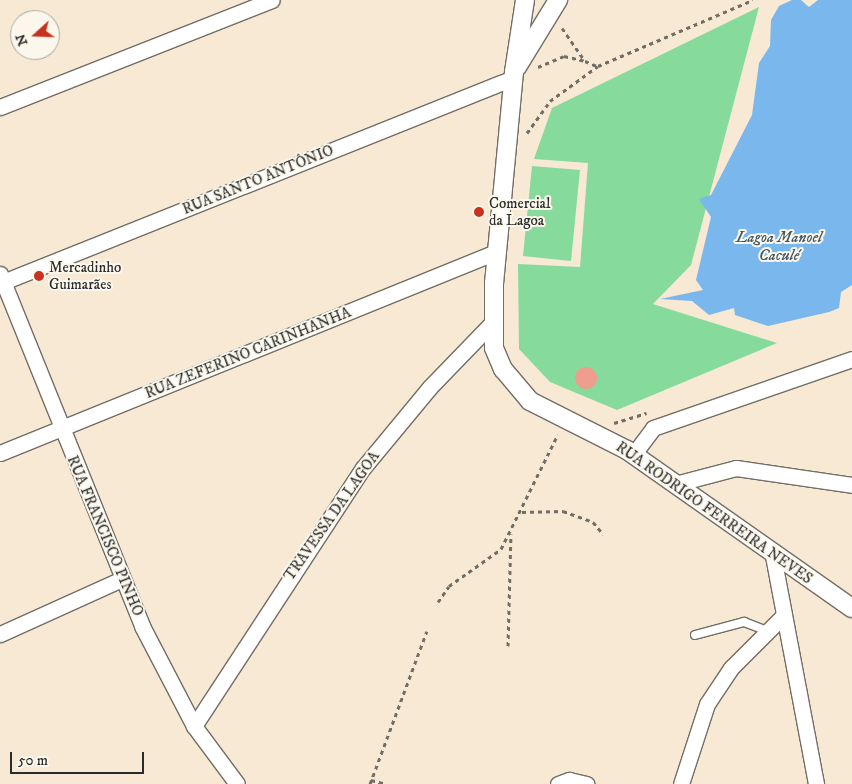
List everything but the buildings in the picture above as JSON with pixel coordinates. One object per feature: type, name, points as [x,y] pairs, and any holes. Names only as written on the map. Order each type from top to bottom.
[{"type":"street","points":[[0,107],[272,0]]},
{"type":"street","name":"RUA RODRIGO FERREIRA NEVES","points":[[525,0],[514,75],[496,252],[492,323],[494,348],[516,388],[530,401],[633,455],[773,556],[852,607]]},
{"type":"street","points":[[514,75],[556,7]]},
{"type":"street","name":"RUA SANTO ANTÔNIO","points":[[1,278],[514,75]]},
{"type":"street","name":"RUA ZEFERINO CARINHANHA","points":[[0,453],[496,252]]},
{"type":"street","name":"RUA FRANCISCO PINHO","points":[[1,278],[60,429],[122,579],[194,726],[227,781]]},
{"type":"street","name":"TRAVESSA DA LAGOA","points":[[194,726],[363,468],[430,387],[492,323]]},
{"type":"street","points":[[633,455],[653,428],[852,359]]},
{"type":"street","points":[[675,484],[736,468],[852,485]]},
{"type":"street","points":[[773,556],[816,784]]},
{"type":"street","points":[[0,634],[122,579]]},
{"type":"street","points":[[681,784],[707,704],[765,630],[784,614]]},
{"type":"street","points":[[558,784],[569,780],[587,784]]},
{"type":"lane","points":[[695,635],[744,622],[765,630]]},
{"type":"path","points":[[525,140],[534,118],[550,101],[598,66],[751,0]]},
{"type":"path","points":[[556,7],[585,61]]},
{"type":"path","points":[[514,75],[564,56],[598,66]]},
{"type":"path","points":[[605,420],[614,424],[650,412]]},
{"type":"path","points":[[438,602],[449,586],[488,562],[511,533],[566,419]]},
{"type":"path","points":[[522,512],[563,511],[593,522],[603,534]]},
{"type":"path","points":[[508,646],[511,533]]},
{"type":"path","points":[[387,784],[370,782],[427,631]]},
{"type":"green space","points":[[759,7],[691,265],[653,304],[777,343],[617,410],[550,382],[519,349],[518,264],[580,267],[588,163],[534,159],[552,108]]},
{"type":"green space","points":[[532,166],[580,170],[571,261],[523,256]]},
{"type":"water","name":"Lagoa Manoel Caculé","points":[[792,0],[801,0],[809,7],[818,0],[852,0],[852,285],[841,292],[839,308],[768,326],[735,315],[734,308],[709,315],[692,301],[660,299],[703,290],[696,280],[711,217],[699,199],[711,195],[752,115],[759,63],[770,46],[771,20],[779,6]]},
{"type":"place","name":"Comercial da Lagoa","points":[[479,212]]},
{"type":"place","name":"Mercadinho Guimarães","points":[[39,276]]}]
